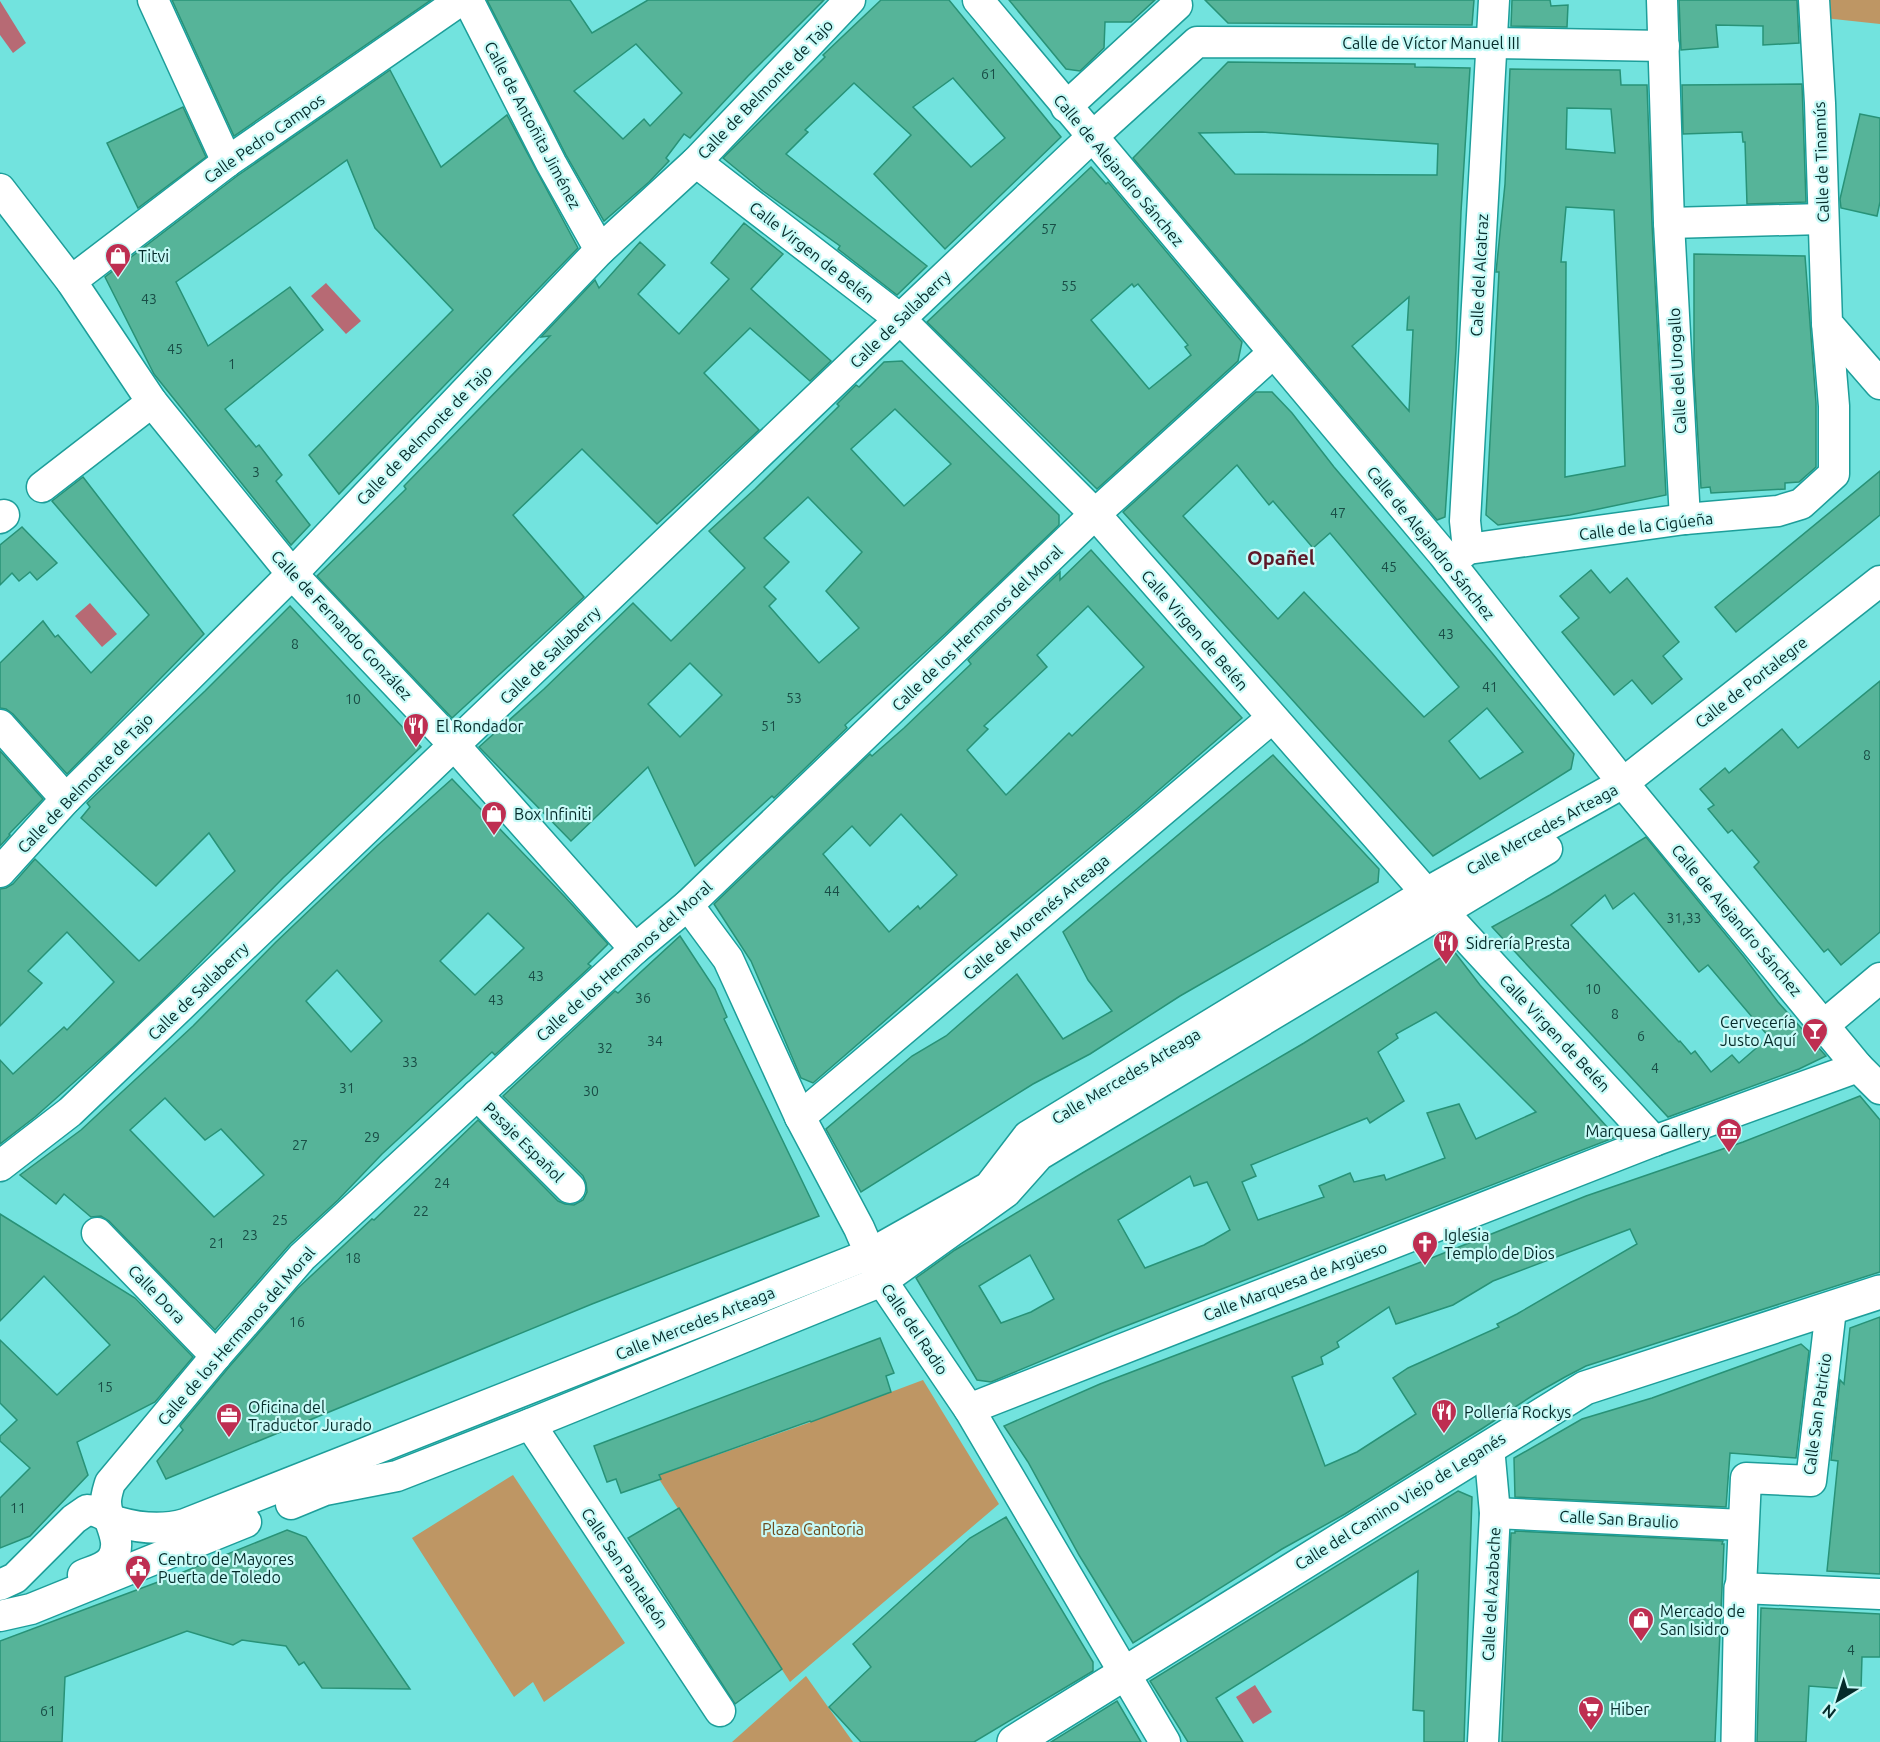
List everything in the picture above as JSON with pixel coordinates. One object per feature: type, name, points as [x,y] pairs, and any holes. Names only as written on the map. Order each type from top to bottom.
[{"type":"street","points":[[153,0],[227,162]]},
{"type":"street","name":"Calle Pedro Campos","points":[[71,281],[227,162],[461,0]]},
{"type":"street","name":"Calle de Antoñita Jiménez","points":[[468,0],[551,163],[600,250]]},
{"type":"street","name":"Calle de Belmonte de Tajo","points":[[0,872],[66,799],[292,574],[600,250],[696,162],[850,0]]},
{"type":"street","name":"Calle del Alcatraz","points":[[1459,556],[1465,521],[1494,0]]},
{"type":"street","name":"Calle del Urogallo","points":[[1662,0],[1669,223],[1685,519]]},
{"type":"street","name":"Calle de Tinamús","points":[[1814,0],[1820,103],[1827,323],[1834,406],[1834,474]]},
{"type":"street","points":[[1066,107],[1177,2],[1197,42],[1092,137]]},
{"type":"street","name":"Calle de Alejandro Sánchez","points":[[987,7],[1066,107],[1273,353],[1459,556],[1623,783],[1858,1067],[1880,1089]]},
{"type":"street","name":"Calle de Víctor Manuel III","points":[[1197,42],[1664,46]]},
{"type":"street","name":"Calle de Sallaberry","points":[[0,1166],[70,1112],[1092,137]]},
{"type":"street","name":"Calle Virgen de Belén","points":[[696,162],[900,320],[1095,514],[1434,902],[1654,1141]]},
{"type":"street","name":"Calle de Fernando González","points":[[0,189],[71,281],[152,402],[292,574],[455,746],[635,949]]},
{"type":"street","points":[[1669,223],[1822,219]]},
{"type":"street","points":[[1827,323],[1880,384]]},
{"type":"street","name":"Calle de los Hermanos del Moral","points":[[108,1517],[105,1504],[110,1483],[302,1257],[635,949],[688,904],[1095,514],[1273,353]]},
{"type":"street","points":[[42,487],[152,402]]},
{"type":"street","name":"Calle de la Cigúeña","points":[[1459,556],[1685,519],[1778,511],[1801,504],[1834,474]]},
{"type":"street","name":"Calle de Portalegre","points":[[1623,783],[1880,581]]},
{"type":"street","name":"Calle de Morenés Arteaga","points":[[800,1117],[1272,718]]},
{"type":"street","points":[[0,725],[66,799]]},
{"type":"street","name":"Calle Mercedes Arteaga","points":[[108,1517],[120,1523],[161,1528],[185,1524],[870,1254],[989,1187],[1028,1136],[1434,902],[1611,810],[1623,783]]},
{"type":"street","name":"Calle Mercedes Arteaga","points":[[0,1616],[31,1609],[325,1490],[397,1476],[882,1281],[1006,1192],[1039,1155],[1434,902]]},
{"type":"street","name":"Calle del Radio","points":[[688,904],[728,959],[800,1117],[882,1281],[969,1409],[1165,1742]]},
{"type":"street","points":[[1824,1025],[1880,978]]},
{"type":"street","name":"Calle Marquesa de Argüeso","points":[[969,1409],[1654,1141],[1858,1067]]},
{"type":"street","name":"Pasaje Español","points":[[477,1095],[570,1188]]},
{"type":"street","name":"Calle Dora","points":[[97,1233],[216,1356]]},
{"type":"street","name":"Calle del Camino Viejo de Leganés","points":[[1014,1742],[1585,1388],[1880,1292]]},
{"type":"street","name":"Calle San Patricio","points":[[1738,1742],[1746,1478],[1811,1481],[1831,1309]]},
{"type":"street","name":"Calle San Pantaleón","points":[[530,1424],[720,1711]]},
{"type":"street","name":"Calle del Azabache","points":[[1483,1742],[1495,1513],[1489,1447]]},
{"type":"street","points":[[7,1582],[81,1513],[93,1510],[108,1517],[116,1545],[112,1558],[104,1567],[47,1591],[31,1609]]},
{"type":"street","name":"Calle San Braulio","points":[[1495,1513],[1743,1525]]},
{"type":"street","points":[[1742,1588],[1880,1594]]},
{"type":"green space","points":[[1814,0],[1880,0],[1880,24],[1815,17]]},
{"type":"green space","name":"Plaza Cantoria","points":[[923,1380],[999,1504],[790,1682],[657,1476]]},
{"type":"green space","points":[[513,1475],[625,1643],[544,1702],[533,1682],[514,1697],[412,1538]]},
{"type":"green space","points":[[806,1676],[853,1742],[732,1742]]},
{"type":"shaded area","points":[[0,1],[26,43],[13,53],[0,35]]},
{"type":"shaded area","points":[[326,283],[361,321],[346,334],[311,296]]},
{"type":"shaded area","points":[[90,603],[117,634],[102,647],[75,616]]},
{"type":"shaded area","points":[[1255,1685],[1272,1712],[1253,1724],[1236,1697]]},
{"type":"building","points":[[172,0],[431,0],[234,136]]},
{"type":"building","points":[[487,0],[570,0],[592,33],[648,0],[824,0],[690,138],[684,134],[666,158],[669,161],[649,182],[604,221],[566,155]],"holes":[[[636,44],[682,93],[650,126],[644,119],[623,139],[574,91]]]},
{"type":"building","points":[[881,0],[949,0],[1061,137],[945,249],[874,174],[911,135],[854,83],[805,130],[808,132],[786,154],[927,266],[897,295],[838,249],[840,246],[763,191],[723,158],[825,57],[823,55]],"holes":[[[953,78],[1005,138],[971,167],[913,107]]]},
{"type":"building","points":[[1009,0],[1155,0],[1131,22],[1105,22],[1104,48],[1080,71],[1066,69]]},
{"type":"building","points":[[1205,0],[1474,0],[1472,25],[1228,23]]},
{"type":"building","points":[[1512,0],[1550,0],[1551,6],[1568,5],[1567,27],[1511,26]]},
{"type":"building","points":[[1679,0],[1797,0],[1799,43],[1763,45],[1763,26],[1716,25],[1718,47],[1681,50]]},
{"type":"building","points":[[1228,62],[1415,64],[1415,67],[1470,68],[1445,517],[1437,520],[1133,158]],"holes":[[[1262,132],[1438,144],[1437,175],[1235,174],[1199,133]],[[1409,297],[1407,330],[1413,330],[1409,411],[1352,346]]]},
{"type":"building","points":[[1510,69],[1620,70],[1621,85],[1647,85],[1666,495],[1570,515],[1498,525],[1486,515],[1499,272],[1496,272],[1505,184]],"holes":[[[1567,108],[1611,109],[1615,153],[1566,149]],[[1566,207],[1614,210],[1625,466],[1565,477],[1566,262],[1561,262]]]},
{"type":"building","points":[[390,70],[441,167],[507,115],[578,248],[339,494],[309,455],[453,310],[375,228],[347,160],[176,282],[208,346],[290,287],[323,330],[225,409],[256,447],[259,445],[282,475],[276,481],[310,525],[291,545],[154,374],[105,277],[237,176]]},
{"type":"building","points":[[1802,84],[1806,202],[1747,204],[1745,142],[1743,142],[1742,132],[1683,134],[1682,85]]},
{"type":"building","points":[[183,107],[206,157],[138,208],[107,143]]},
{"type":"building","points":[[1860,114],[1880,118],[1880,202],[1877,216],[1841,208],[1840,199]]},
{"type":"building","points":[[1091,167],[1106,184],[1108,182],[1242,342],[1238,361],[1097,489],[927,322]],"holes":[[[1132,284],[1134,287],[1138,284],[1188,345],[1185,347],[1191,355],[1149,389],[1091,320]]]},
{"type":"building","points":[[744,223],[783,254],[751,289],[831,361],[810,381],[750,328],[704,373],[759,430],[657,524],[582,449],[513,515],[584,597],[452,718],[317,576],[406,489],[404,486],[550,336],[541,337],[595,280],[599,288],[640,242],[665,265],[638,294],[679,334],[729,279],[711,263]]},
{"type":"building","points":[[1694,254],[1805,256],[1816,403],[1816,467],[1799,482],[1785,483],[1785,489],[1711,493],[1710,487],[1701,488],[1694,372]]},
{"type":"building","points":[[902,361],[1059,515],[1059,525],[845,725],[847,728],[774,798],[772,796],[695,866],[648,767],[571,841],[479,747],[544,689],[633,603],[671,641],[745,568],[709,531],[839,406],[837,404],[856,385],[859,387],[884,362]],"holes":[[[895,409],[951,464],[904,506],[851,449]],[[808,497],[862,552],[826,591],[859,628],[819,663],[769,606],[776,599],[764,587],[789,562],[764,538]],[[690,663],[722,695],[680,737],[648,704]]]},
{"type":"building","points":[[1256,392],[1272,392],[1292,413],[1334,467],[1492,653],[1574,754],[1571,769],[1433,856],[1123,512]],"holes":[[[1237,465],[1269,505],[1273,501],[1313,548],[1330,533],[1459,687],[1424,717],[1304,592],[1278,619],[1183,516]],[[1487,708],[1523,752],[1480,779],[1449,741]]]},
{"type":"building","points":[[1880,471],[1880,515],[1736,632],[1715,607]]},
{"type":"building","points":[[83,477],[204,634],[67,774],[13,714],[0,708],[0,663],[43,621],[55,637],[58,635],[91,673],[149,615],[52,501]]},
{"type":"building","points":[[22,527],[57,563],[37,580],[30,572],[19,581],[12,573],[0,585],[0,545]]},
{"type":"building","points":[[1091,550],[1242,718],[1137,809],[970,947],[813,1083],[801,1078],[751,961],[714,904],[870,754],[872,756],[904,728],[971,664],[968,660],[1060,572],[1060,580]],"holes":[[[1088,606],[1144,667],[1072,736],[1069,733],[1006,795],[967,750],[988,729],[984,726],[1047,667],[1037,655]],[[901,814],[957,875],[920,909],[918,906],[889,932],[823,854],[852,826],[870,846]]]},
{"type":"building","points":[[1591,570],[1610,593],[1627,578],[1679,642],[1663,656],[1682,679],[1652,704],[1632,680],[1614,695],[1562,632],[1579,618],[1560,596]]},
{"type":"building","points":[[290,606],[421,747],[283,878],[117,1044],[35,1117],[0,1144],[0,1060],[13,1074],[64,1027],[67,1030],[114,982],[67,932],[28,971],[42,983],[0,1026],[0,889],[13,884],[35,859],[139,961],[235,871],[209,833],[156,886],[81,818],[90,807],[87,803],[205,691]]},
{"type":"building","points":[[1880,681],[1880,932],[1841,965],[1828,949],[1824,952],[1754,867],[1759,862],[1732,830],[1728,833],[1708,809],[1714,805],[1700,789],[1725,768],[1729,773],[1782,729],[1798,748]]},
{"type":"building","points":[[0,751],[43,799],[0,846]]},
{"type":"building","points":[[1273,755],[1379,869],[1378,882],[1180,996],[1090,1054],[1033,1084],[861,1192],[826,1129],[912,1056],[946,1036],[1017,974],[1063,1039],[1112,1011],[1088,980],[1063,932]]},
{"type":"building","points":[[452,779],[608,944],[588,964],[591,966],[495,1055],[492,1052],[382,1154],[338,1200],[290,1244],[215,1330],[109,1221],[101,1216],[91,1217],[64,1194],[56,1204],[20,1175],[81,1130],[193,1026],[276,942],[378,845]],"holes":[[[488,913],[524,948],[475,995],[440,961]],[[337,970],[382,1021],[351,1052],[306,1001]],[[165,1098],[205,1140],[221,1129],[264,1175],[214,1217],[130,1130]]]},
{"type":"building","points":[[1646,837],[1778,1002],[1826,1056],[1799,1069],[1668,1117],[1492,927]],"holes":[[[1634,893],[1699,972],[1708,965],[1769,1037],[1739,1063],[1732,1055],[1711,1072],[1695,1051],[1691,1054],[1679,1042],[1571,925],[1605,895],[1613,909]]]},
{"type":"building","points":[[680,936],[715,989],[727,1017],[724,1019],[819,1216],[592,1304],[166,1479],[157,1461],[183,1430],[180,1426],[229,1367],[297,1289],[372,1219],[374,1220],[478,1120],[558,1201],[574,1205],[583,1200],[587,1192],[583,1176],[503,1096],[615,991],[618,993]]},
{"type":"building","points":[[1453,950],[1480,985],[1616,1137],[1113,1331],[991,1382],[977,1380],[916,1278],[955,1250],[1304,1043]],"holes":[[[1436,1012],[1536,1112],[1476,1139],[1459,1104],[1427,1113],[1445,1158],[1386,1180],[1384,1175],[1354,1182],[1350,1173],[1319,1186],[1324,1197],[1258,1220],[1242,1182],[1256,1176],[1251,1165],[1367,1118],[1370,1123],[1404,1101],[1378,1052],[1398,1038],[1396,1034]],[[1190,1176],[1194,1186],[1207,1182],[1230,1230],[1204,1245],[1145,1268],[1118,1220]],[[1030,1255],[1054,1299],[1031,1312],[1001,1323],[979,1286]]]},
{"type":"building","points":[[1860,1096],[1880,1120],[1880,1272],[1586,1366],[1535,1394],[1345,1514],[1282,1549],[1133,1643],[1079,1555],[1028,1462],[1004,1426],[1100,1384],[1429,1259],[1586,1196],[1743,1142]],"holes":[[[1630,1229],[1637,1244],[1497,1324],[1499,1327],[1408,1368],[1393,1378],[1416,1414],[1357,1452],[1325,1466],[1292,1377],[1323,1364],[1321,1357],[1339,1347],[1337,1342],[1389,1307],[1396,1324],[1453,1305],[1493,1281]]]},
{"type":"building","points":[[0,1214],[135,1298],[193,1357],[155,1402],[77,1442],[88,1475],[30,1536],[0,1548],[0,1498],[30,1468],[0,1441],[0,1436],[17,1420],[0,1403],[0,1340],[57,1395],[110,1345],[44,1276],[0,1321]]},
{"type":"building","points":[[1880,1317],[1880,1574],[1827,1571],[1838,1461],[1831,1460],[1840,1380],[1844,1384],[1850,1328]]},
{"type":"building","points":[[880,1338],[894,1373],[886,1376],[891,1392],[659,1475],[661,1479],[621,1493],[616,1479],[607,1482],[594,1446]]},
{"type":"building","points":[[1801,1344],[1809,1351],[1796,1458],[1730,1453],[1726,1507],[1515,1497],[1514,1458],[1582,1419],[1652,1398]]},
{"type":"building","points":[[1458,1491],[1472,1497],[1464,1742],[1424,1742],[1424,1711],[1413,1710],[1418,1571],[1216,1698],[1243,1742],[1188,1742],[1150,1681]]},
{"type":"building","points":[[679,1508],[782,1669],[735,1704],[628,1538]]},
{"type":"building","points":[[1006,1517],[1093,1662],[1093,1671],[974,1742],[861,1742],[829,1707],[871,1667],[853,1644],[970,1538]]},
{"type":"building","points":[[287,1530],[306,1537],[410,1689],[322,1688],[304,1662],[299,1665],[286,1646],[242,1640],[233,1645],[187,1631],[65,1677],[62,1742],[0,1742],[0,1641],[166,1579]]},
{"type":"building","name":"Mercado de San Isidro","points":[[1515,1531],[1723,1541],[1715,1742],[1502,1742],[1511,1533]]},
{"type":"building","points":[[1761,1608],[1880,1614],[1880,1657],[1862,1657],[1861,1690],[1809,1686],[1806,1742],[1757,1742]]},
{"type":"building","points":[[1117,1701],[1141,1742],[1051,1742]]},
{"type":"place","name":"Titvi","points":[[118,279]]},
{"type":"place","name":"El Rondador","points":[[416,749]]},
{"type":"place","name":"Box Infiniti","points":[[494,837]]},
{"type":"place","name":"Sidrería Presta","points":[[1446,966]]},
{"type":"place","name":"Cervecería Justo Aquí","points":[[1815,1054]]},
{"type":"place","name":"Marquesa Gallery","points":[[1729,1154]]},
{"type":"place","name":"Iglesia Templo de Dios","points":[[1425,1267]]},
{"type":"place","name":"Pollería Rockys","points":[[1444,1435]]},
{"type":"place","name":"Oficina del Traductor Jurado","points":[[229,1439]]},
{"type":"place","name":"Centro de Mayores Puerta de Toledo","points":[[138,1591]]},
{"type":"place","name":"Mercado de San Isidro","points":[[1641,1643]]},
{"type":"place","name":"Hiber","points":[[1591,1732]]},
{"type":"district","name":"Opañel","points":[[1281,557]]}]
